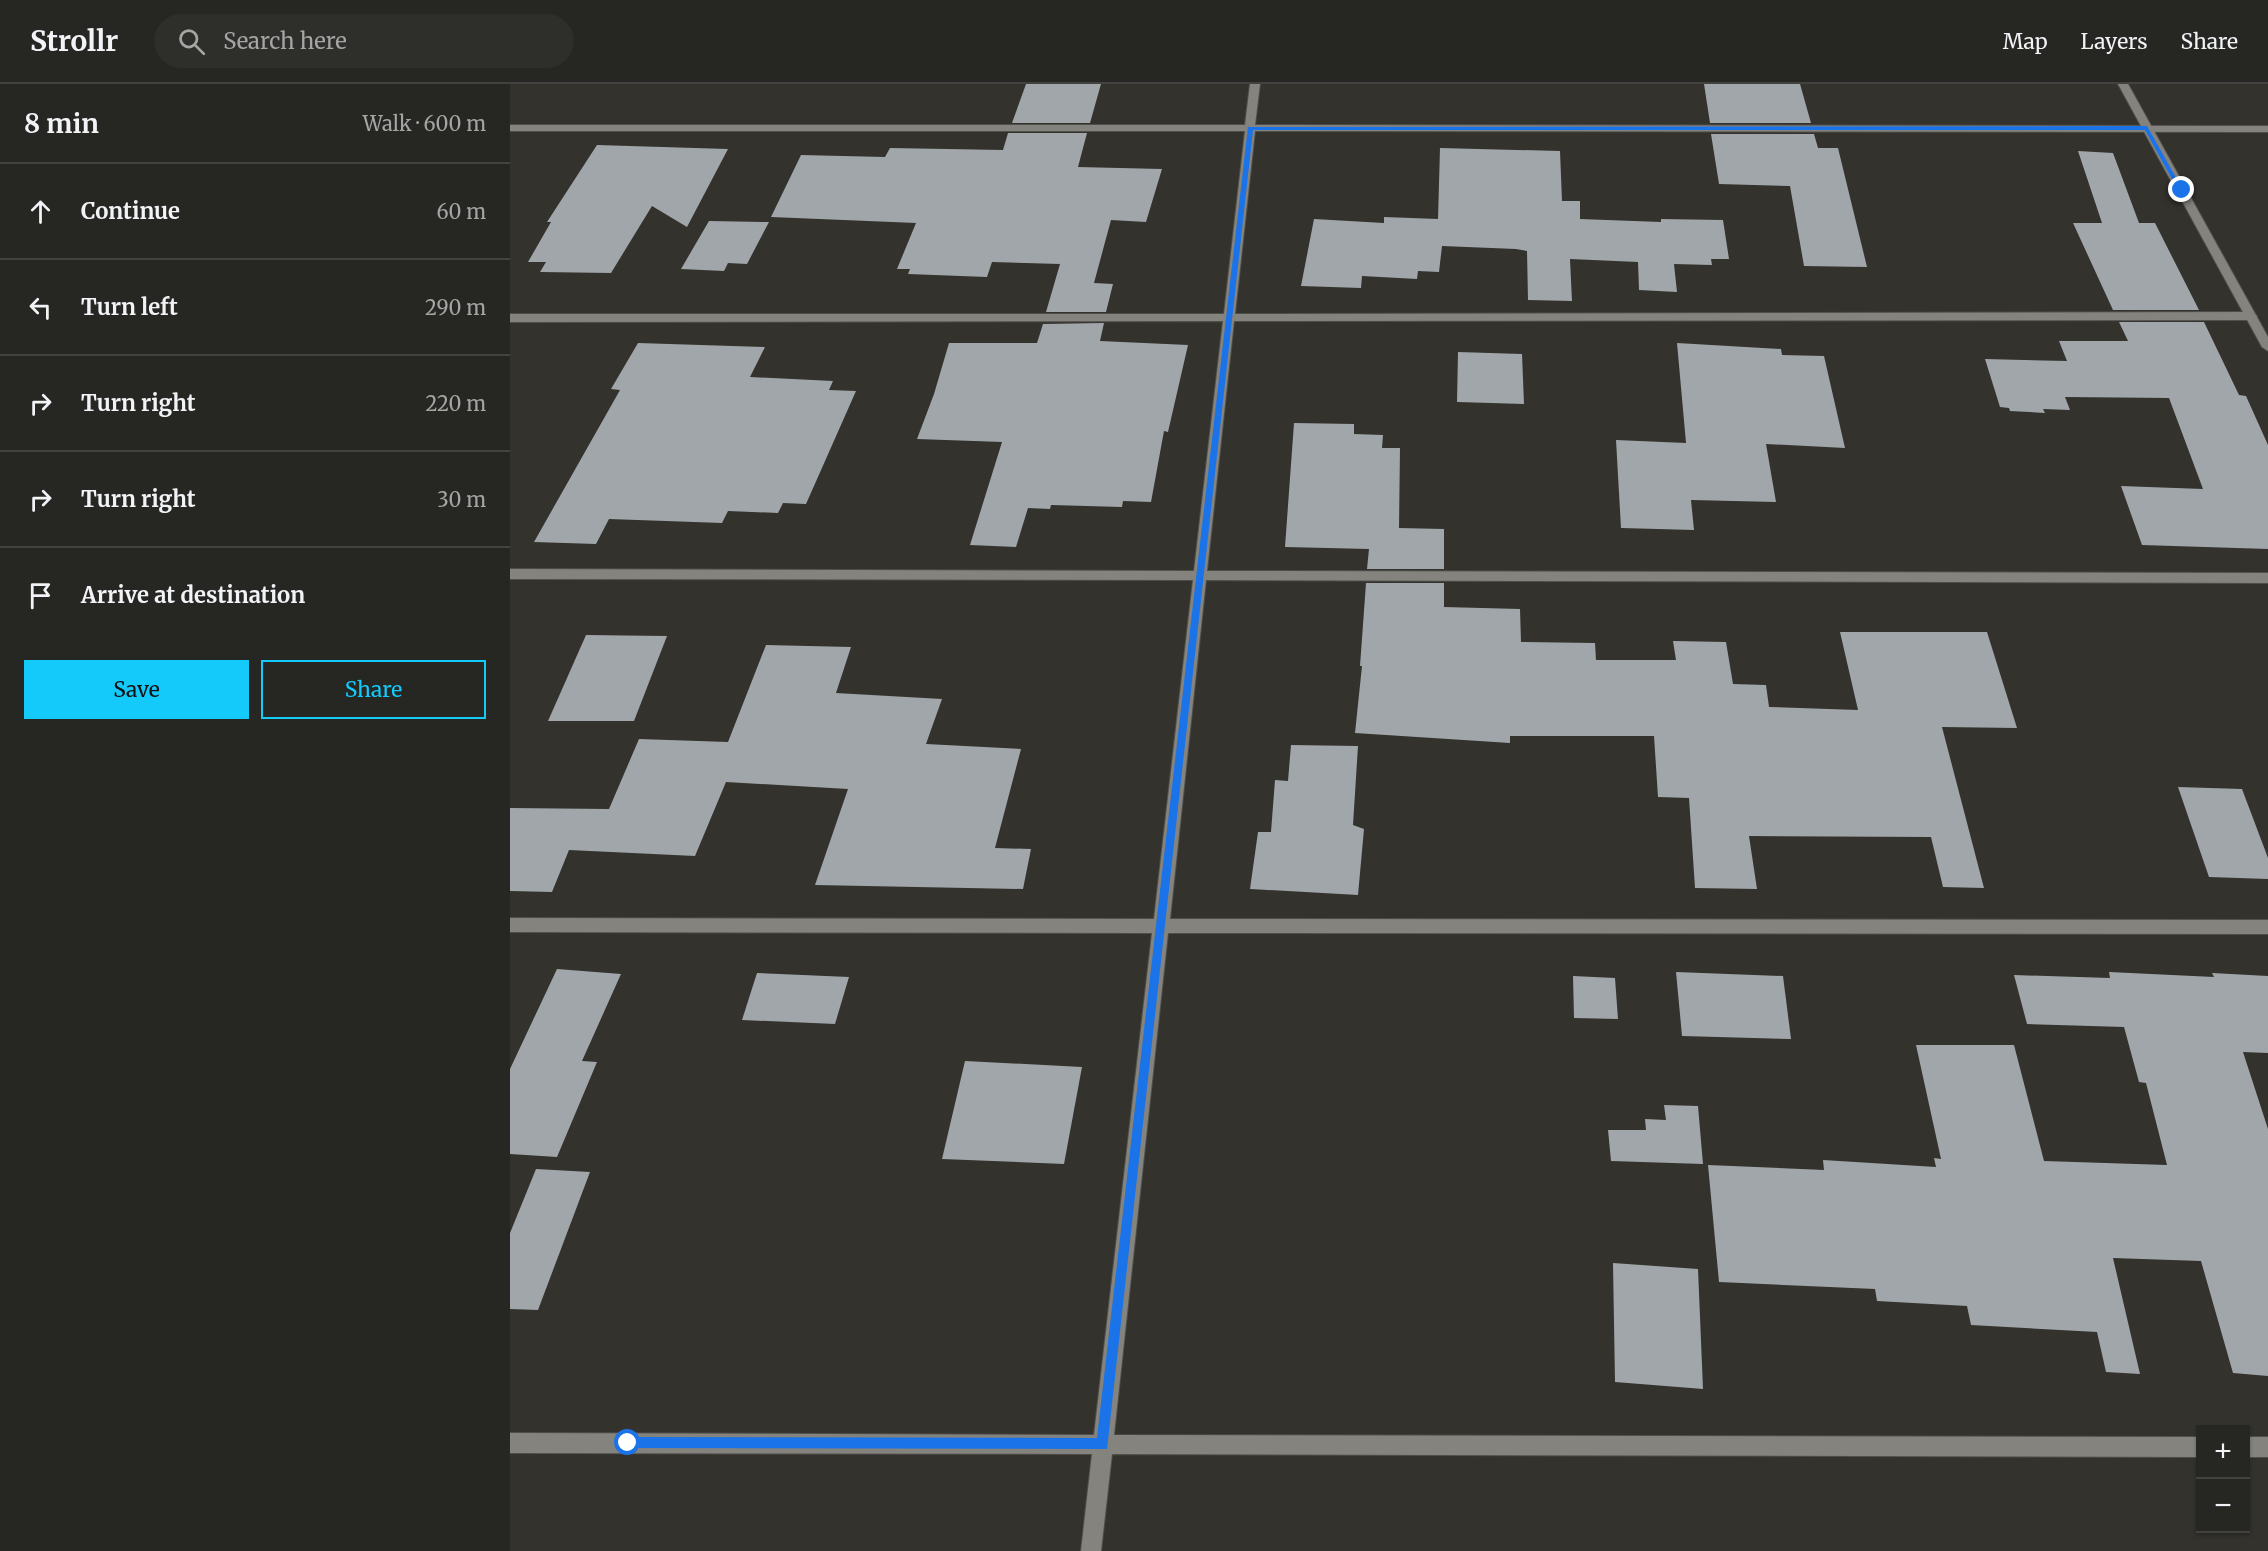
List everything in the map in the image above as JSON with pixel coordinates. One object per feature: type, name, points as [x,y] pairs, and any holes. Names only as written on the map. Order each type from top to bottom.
[{"type":"street","points":[[1090,1551],[1255,84]]},
{"type":"street","points":[[2123,84],[2268,347]]},
{"type":"street","points":[[510,128],[2268,129]]},
{"type":"street","points":[[510,318],[2251,316]]},
{"type":"street","points":[[510,574],[2268,578]]},
{"type":"street","points":[[510,925],[2268,927]]},
{"type":"street","points":[[510,1443],[2196,1447]]},
{"type":"street","points":[[2250,1447],[2268,1447]]},
{"type":"building","points":[[1026,84],[1101,84],[1090,123],[1012,123]]},
{"type":"building","points":[[1704,84],[1800,84],[1811,123],[1710,123]]},
{"type":"building","points":[[1008,133],[1087,133],[1078,167],[1162,169],[1146,222],[1111,220],[1094,283],[1113,284],[1106,312],[1046,312],[1060,264],[992,262],[987,277],[908,274],[910,269],[897,269],[916,223],[771,217],[801,155],[885,157],[890,148],[1003,150]]},
{"type":"building","points":[[1711,134],[1814,134],[1818,148],[1838,148],[1867,267],[1804,266],[1790,186],[1719,184]]},
{"type":"building","points":[[597,145],[728,149],[687,227],[652,206],[611,273],[540,272],[546,262],[528,262],[551,222],[547,222]]},
{"type":"building","points":[[1440,148],[1560,151],[1562,201],[1580,201],[1580,219],[1661,222],[1661,219],[1723,220],[1729,259],[1711,259],[1712,265],[1674,264],[1677,292],[1639,290],[1638,262],[1570,259],[1572,301],[1528,300],[1527,251],[1516,249],[1442,246],[1439,272],[1418,271],[1417,279],[1362,276],[1361,288],[1301,286],[1314,219],[1384,223],[1384,217],[1438,219]]},
{"type":"building","points":[[2078,151],[2113,153],[2139,223],[2155,223],[2199,310],[2113,310],[2073,223],[2102,223]]},
{"type":"building","points":[[709,221],[769,222],[747,264],[728,263],[724,271],[681,269]]},
{"type":"building","points":[[2119,322],[2204,322],[2239,395],[2246,396],[2268,445],[2268,549],[2142,545],[2121,486],[2203,489],[2169,398],[2065,397],[2070,410],[2043,409],[2045,413],[2010,411],[2009,408],[2000,407],[1985,359],[2067,361],[2059,341],[2128,341]]},
{"type":"building","points":[[1104,323],[1100,341],[1188,345],[1168,432],[1164,431],[1151,502],[1123,501],[1122,507],[1051,505],[1050,509],[1028,508],[1016,547],[970,545],[1002,442],[917,439],[934,394],[949,343],[1037,343],[1043,324]]},
{"type":"building","points":[[638,343],[765,347],[750,377],[833,381],[829,390],[856,391],[806,504],[783,503],[778,513],[728,511],[722,523],[609,519],[596,544],[534,542],[620,390],[611,389]]},
{"type":"building","points":[[1677,343],[1781,349],[1782,355],[1824,356],[1845,448],[1766,444],[1776,502],[1691,500],[1694,530],[1621,528],[1616,440],[1686,443]]},
{"type":"building","points":[[1458,352],[1522,354],[1524,404],[1457,402]]},
{"type":"building","points":[[1294,423],[1354,424],[1354,434],[1383,435],[1382,448],[1400,448],[1399,528],[1444,529],[1444,569],[1367,569],[1369,549],[1285,547]]},
{"type":"building","points":[[1366,583],[1444,583],[1444,607],[1520,609],[1521,642],[1595,643],[1596,660],[1676,660],[1673,641],[1726,642],[1733,684],[1766,685],[1769,707],[1858,710],[1840,632],[1987,632],[2017,728],[1942,727],[1984,888],[1943,887],[1931,837],[1749,836],[1757,889],[1695,888],[1689,798],[1658,797],[1654,736],[1510,736],[1510,743],[1355,733],[1362,666],[1360,666]]},
{"type":"building","points":[[586,635],[667,636],[634,721],[548,721]]},
{"type":"building","points":[[766,645],[851,647],[836,693],[942,699],[926,744],[1021,749],[995,848],[1031,849],[1023,889],[815,885],[848,789],[726,782],[695,856],[569,850],[552,892],[510,891],[510,808],[609,809],[639,739],[728,742]]},
{"type":"building","points":[[1291,745],[1358,746],[1353,825],[1364,829],[1358,895],[1250,889],[1258,832],[1271,832],[1275,780],[1288,781]]},
{"type":"building","points":[[2178,787],[2242,789],[2268,858],[2268,879],[2209,877]]},
{"type":"building","points":[[557,969],[621,974],[582,1061],[597,1062],[557,1157],[510,1154],[510,1069]]},
{"type":"building","points":[[1676,972],[1783,976],[1791,1039],[1682,1036]]},
{"type":"building","points":[[2109,972],[2214,977],[2212,973],[2268,976],[2268,1053],[2243,1052],[2268,1129],[2268,1376],[2233,1373],[2201,1261],[2113,1258],[2140,1374],[2106,1372],[2097,1332],[1971,1325],[1967,1306],[1877,1301],[1875,1289],[1719,1282],[1708,1165],[1824,1170],[1823,1160],[1936,1167],[1934,1158],[1941,1159],[1916,1045],[2014,1045],[2044,1161],[2167,1165],[2146,1083],[2139,1082],[2124,1027],[2027,1024],[2014,975],[2110,978]]},
{"type":"building","points":[[757,973],[849,977],[835,1024],[742,1020]]},
{"type":"building","points":[[1573,976],[1615,978],[1618,1019],[1574,1018]]},
{"type":"building","points":[[965,1061],[1082,1067],[1064,1164],[942,1159]]},
{"type":"building","points":[[1664,1105],[1698,1106],[1703,1164],[1611,1161],[1608,1130],[1646,1130],[1645,1119],[1666,1120]]},
{"type":"building","points":[[536,1169],[590,1172],[538,1310],[510,1309],[510,1233]]},
{"type":"building","points":[[1613,1263],[1698,1269],[1703,1389],[1615,1382]]},
{"type":"route","points":[[628,1443],[1102,1445],[1250,128],[2147,128],[2182,190]]}]
